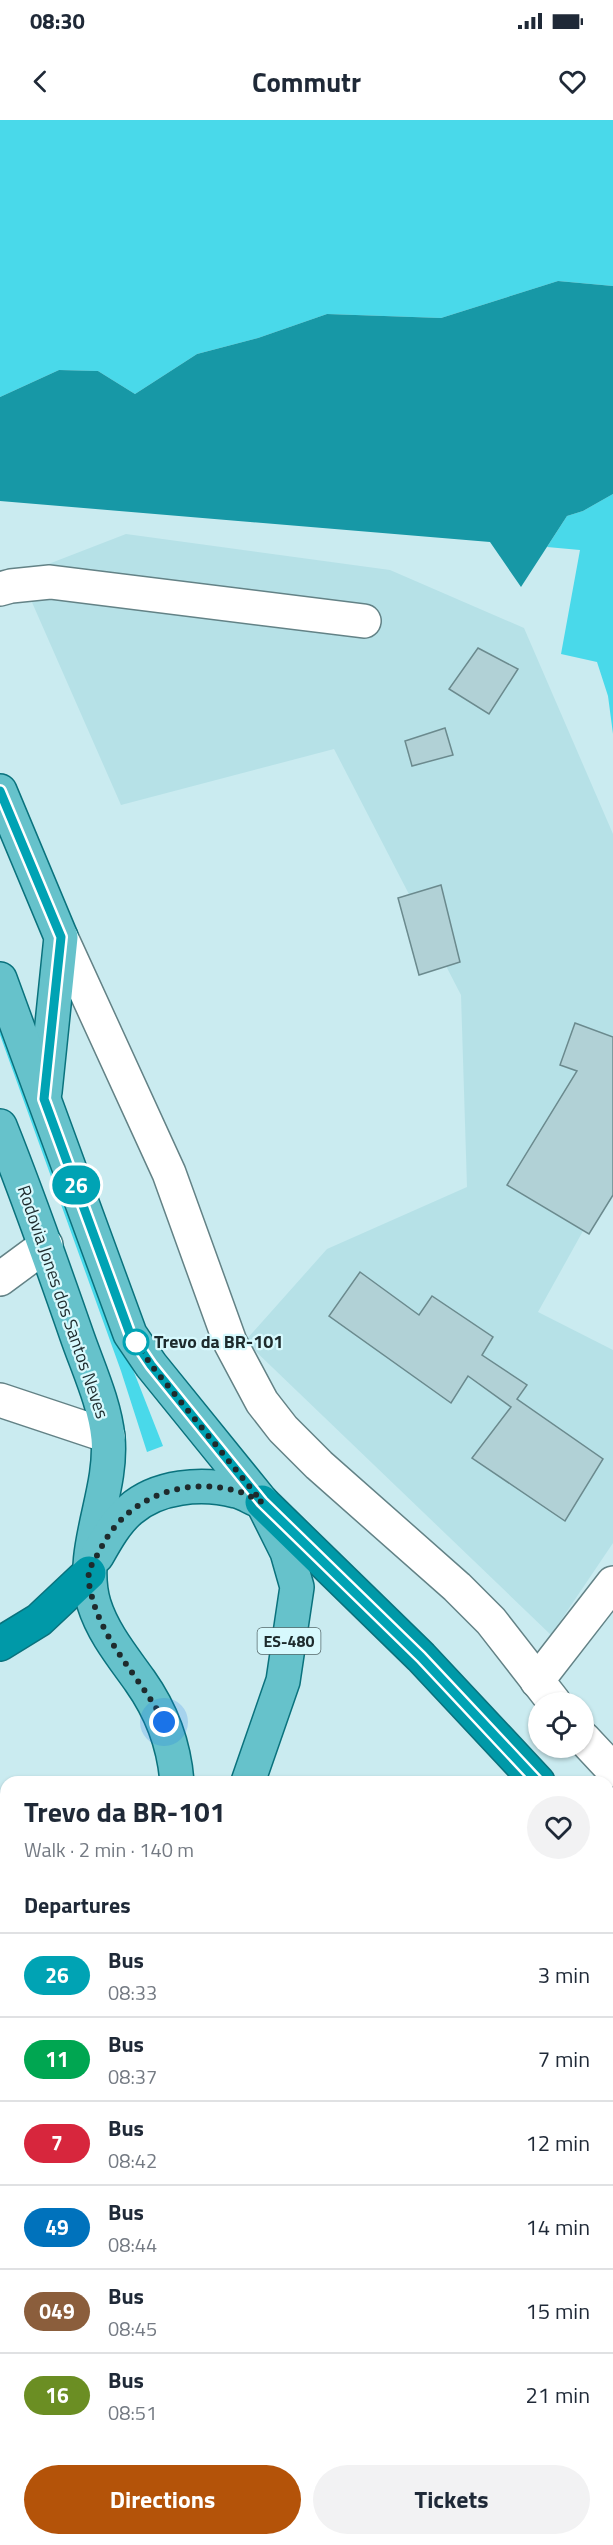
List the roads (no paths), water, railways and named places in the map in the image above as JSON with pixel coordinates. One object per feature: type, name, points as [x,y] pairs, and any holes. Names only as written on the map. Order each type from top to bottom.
[{"type":"highway","points":[[262,1502],[421,1657],[532,1776]]},
{"type":"highway","points":[[0,1644],[39,1620],[88,1573]]},
{"type":"main road","points":[[0,791],[61,937],[44,1099]]},
{"type":"main road","name":"ES-480","points":[[0,979],[130,1334],[151,1365],[262,1502],[287,1552],[297,1587],[283,1681],[250,1776]]},
{"type":"main road","name":"Rodovia Jones dos Santos Neves","points":[[0,1126],[46,1245],[97,1395],[108,1436],[109,1462],[88,1573],[94,1604],[105,1629],[164,1722],[171,1743],[176,1776]]},
{"type":"main road","points":[[88,1573],[107,1537],[130,1510],[159,1493],[196,1486],[237,1491],[262,1502]]},
{"type":"street","points":[[0,590],[11,586],[50,582],[364,621]]},
{"type":"street","points":[[61,937],[165,1163],[230,1342],[262,1402],[283,1429],[319,1465],[449,1580],[491,1621],[546,1691],[613,1583]]},
{"type":"street","points":[[0,1279],[46,1245]]},
{"type":"street","points":[[0,1400],[108,1436]]},
{"type":"street","points":[[594,1750],[613,1770]]},
{"type":"place","name":"Trevo da BR-101","points":[[136,1342]]}]
